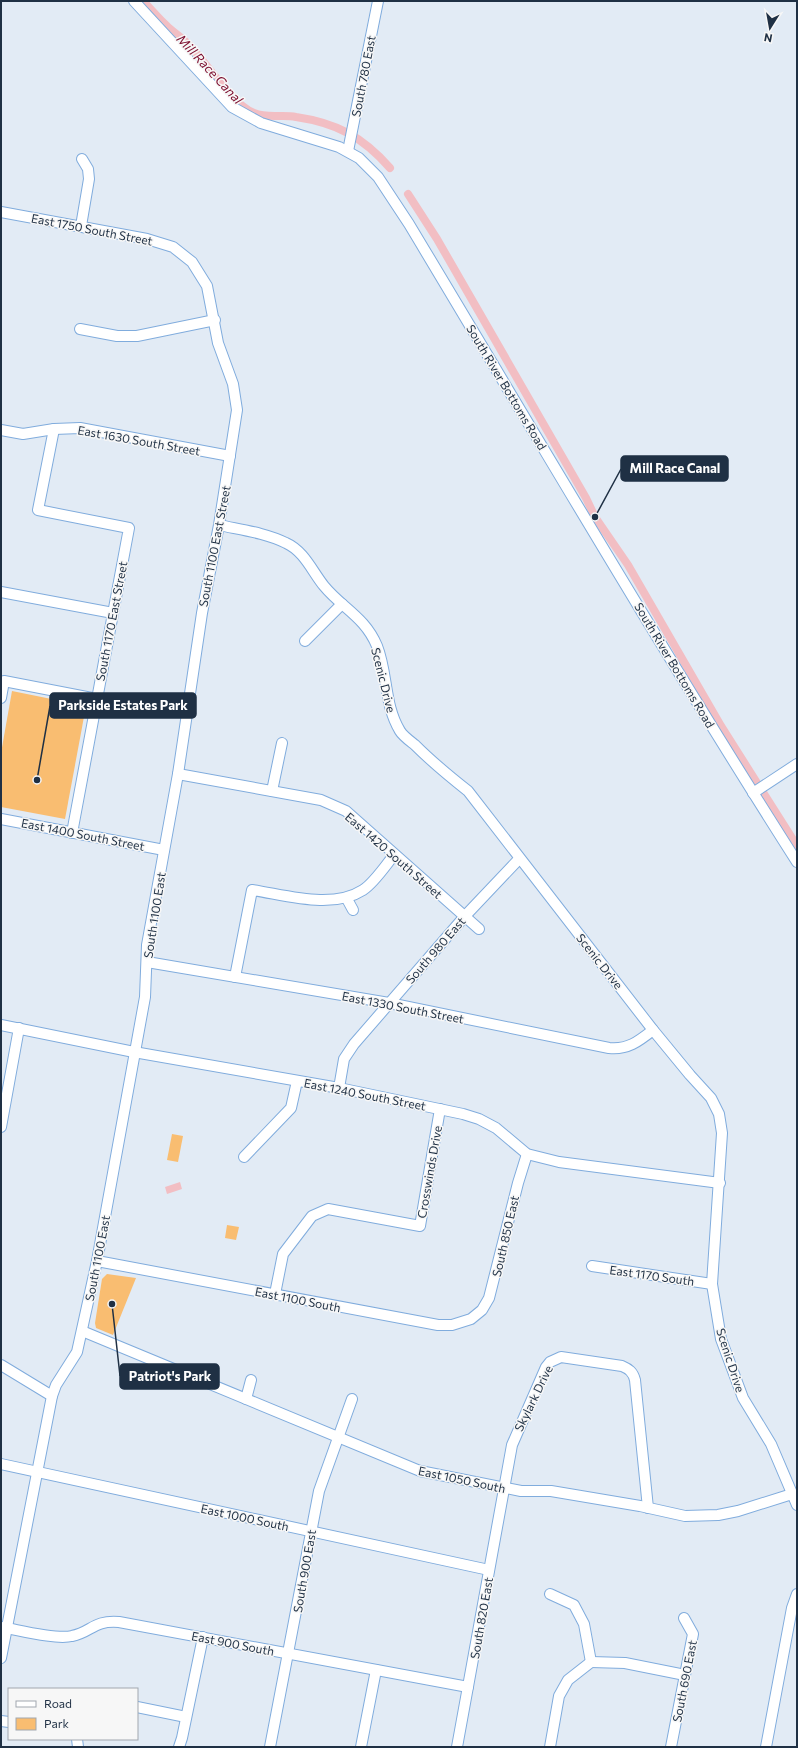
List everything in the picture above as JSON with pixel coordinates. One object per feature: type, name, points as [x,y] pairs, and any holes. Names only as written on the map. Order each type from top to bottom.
[{"type":"street","name":"South River Bottoms Road","points":[[134,1],[232,107],[261,123],[325,142],[348,151],[369,167],[393,198],[759,790],[797,862]]},
{"type":"street","name":"South 780 East","points":[[348,151],[378,1]]},
{"type":"street","points":[[81,226],[89,178],[88,168],[82,159]]},
{"type":"street","name":"East 1750 South Street","points":[[1,212],[147,239],[173,247],[181,253]]},
{"type":"street","name":"South 1100 East Street","points":[[164,850],[178,774],[202,613],[219,525],[237,410],[233,384],[218,343],[215,320],[207,286],[192,262],[181,253]]},
{"type":"street","points":[[80,329],[117,336],[138,336],[215,320]]},
{"type":"street","name":"East 1630 South Street","points":[[1,430],[23,434],[54,429],[80,428],[230,456]]},
{"type":"street","name":"South 1170 East Street","points":[[54,429],[38,510],[129,528],[72,832]]},
{"type":"street","name":"Scenic Drive","points":[[219,525],[268,536],[288,543],[303,556],[324,586],[364,624],[377,646],[384,672],[388,699],[401,732],[438,767],[468,791],[519,859],[653,1030],[711,1098],[719,1114],[722,1133],[720,1183],[712,1284],[721,1339],[743,1398],[771,1444],[797,1504]]},
{"type":"street","points":[[1,592],[113,613]]},
{"type":"street","points":[[305,640],[342,604]]},
{"type":"street","points":[[1,698],[4,681],[96,699]]},
{"type":"street","points":[[272,791],[282,743]]},
{"type":"street","points":[[759,790],[797,764]]},
{"type":"street","name":"East 1420 South Street","points":[[178,774],[321,800],[346,811],[479,929]]},
{"type":"street","name":"East 1400 South Street","points":[[1,819],[164,850]]},
{"type":"street","name":"South 1100 East","points":[[1,1658],[4,1627],[52,1396],[56,1385],[77,1352],[97,1261],[145,997],[147,945],[164,850]]},
{"type":"street","points":[[235,976],[252,890],[324,901],[347,899],[365,889],[394,855]]},
{"type":"street","name":"South 980 East","points":[[339,1088],[344,1059],[354,1044],[464,916],[519,859]]},
{"type":"street","points":[[347,899],[353,910]]},
{"type":"street","name":"East 1330 South Street","points":[[147,962],[389,1003],[609,1048],[617,1049],[633,1045],[653,1030]]},
{"type":"street","name":"East 1240 South Street","points":[[1,1025],[134,1052],[339,1088],[440,1109],[479,1119],[496,1128],[527,1154],[559,1162],[720,1183]]},
{"type":"street","points":[[1,1127],[19,1028]]},
{"type":"street","points":[[244,1157],[291,1108],[297,1081]]},
{"type":"street","name":"Crosswinds Drive","points":[[275,1294],[283,1254],[312,1216],[328,1209],[420,1226],[440,1109]]},
{"type":"street","name":"South 850 East","points":[[476,1315],[486,1304],[492,1290],[518,1183],[527,1154]]},
{"type":"street","name":"East 1100 South","points":[[97,1261],[438,1325],[459,1324],[476,1315]]},
{"type":"street","name":"East 1170 South","points":[[592,1266],[712,1284]]},
{"type":"street","name":"East 1050 South","points":[[82,1331],[420,1471],[521,1491],[551,1492],[648,1508],[671,1514],[704,1516],[738,1511],[792,1494]]},
{"type":"street","name":"Skylark Drive","points":[[504,1488],[514,1439],[546,1367],[550,1362],[561,1357],[622,1366],[633,1374],[635,1380],[648,1508]]},
{"type":"street","points":[[1,1365],[52,1396]]},
{"type":"street","points":[[246,1399],[251,1380]]},
{"type":"street","name":"South 900 East","points":[[270,1747],[319,1491],[352,1399]]},
{"type":"street","name":"East 1000 South","points":[[1,1464],[489,1570]]},
{"type":"street","name":"South 820 East","points":[[457,1747],[504,1488]]},
{"type":"street","points":[[550,1594],[574,1605],[584,1624],[591,1662]]},
{"type":"street","points":[[766,1747],[792,1608],[797,1594]]},
{"type":"street","name":"South 690 East","points":[[671,1747],[693,1634],[684,1618]]},
{"type":"street","name":"East 900 South","points":[[4,1627],[64,1637],[77,1635],[98,1623],[111,1621],[468,1687]]},
{"type":"street","points":[[179,1747],[203,1637]]},
{"type":"street","points":[[550,1747],[559,1696],[568,1680],[591,1662],[625,1663],[685,1675]]},
{"type":"street","points":[[361,1747],[376,1670]]},
{"type":"street","points":[[138,1707],[186,1717]]},
{"type":"green space","points":[[12,691],[86,706],[65,819],[1,807],[1,753]]},
{"type":"green space","points":[[172,1134],[183,1136],[178,1162],[167,1160]]},
{"type":"green space","points":[[227,1225],[239,1227],[236,1240],[225,1238]]},
{"type":"green space","points":[[107,1274],[136,1278],[113,1335],[96,1328],[95,1323],[102,1279]]},
{"type":"shaded area","points":[[180,1182],[182,1189],[167,1194],[165,1187]]},
{"type":"waterway","name":"Mill Race Canal","points":[[143,1],[169,28],[188,44],[237,102],[259,115],[296,117],[324,123],[337,128],[348,133],[370,148],[390,168]]},
{"type":"waterway","name":"Mill Race Canal","points":[[408,194],[437,239],[586,498],[595,517],[628,565],[721,726],[797,846]]},
{"type":"place","name":"Mill Race Canal","points":[[595,517]]},
{"type":"place","name":"Parkside Estates Park","points":[[37,780]]},
{"type":"place","name":"Patriot's Park","points":[[112,1304]]}]
